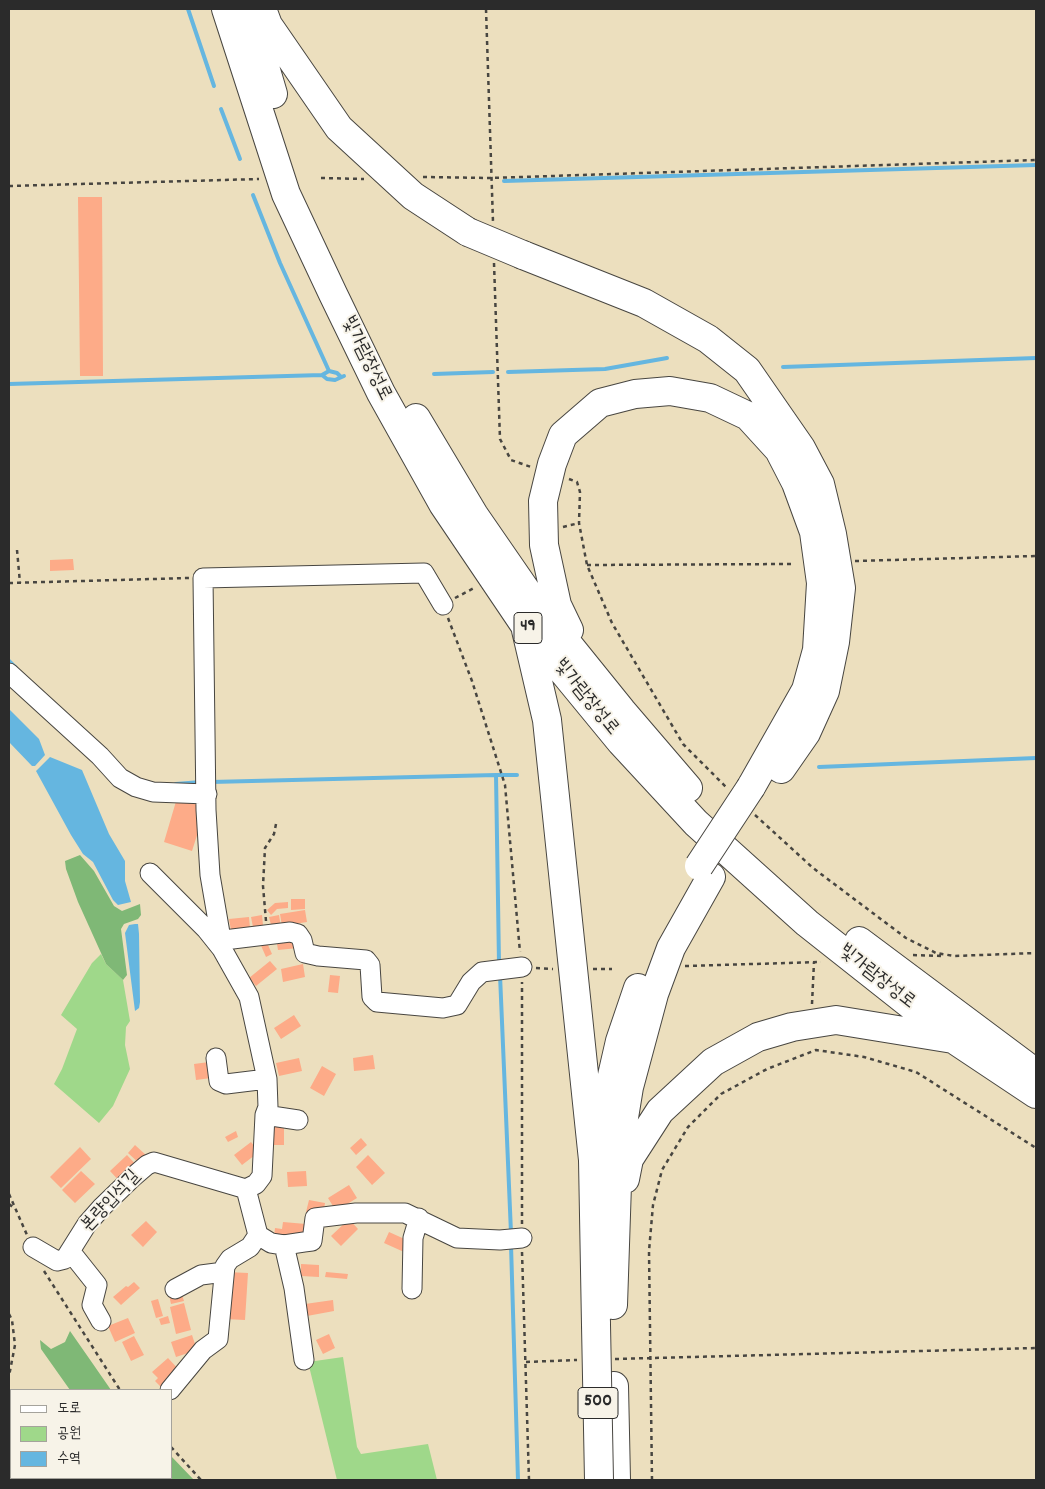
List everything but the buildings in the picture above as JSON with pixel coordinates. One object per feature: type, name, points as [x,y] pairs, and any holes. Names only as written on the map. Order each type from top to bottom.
[{"type":"highway","name":"빛가람장성로","points":[[226,9],[286,194],[381,394],[443,504],[524,624],[622,742],[696,823],[808,923],[956,1040],[1036,1094]]},
{"type":"highway","name":"빛가람장성로","points":[[248,9],[278,114],[315,219],[373,341],[474,515],[534,602],[622,711],[698,799],[775,870],[851,935],[1036,1074]]},
{"type":"highway","points":[[262,9],[268,25],[339,128],[412,196],[468,232],[644,302],[708,339],[746,370],[802,448],[820,484],[832,534],[841,588],[835,642],[825,691],[806,733],[756,792]]},
{"type":"highway","points":[[593,1160],[620,1041],[655,940],[705,872],[756,792],[806,690],[816,650],[821,582],[814,532],[796,483],[779,450],[748,416],[710,398],[670,391],[635,394],[600,403],[563,435],[552,464],[543,501],[544,545],[557,606],[579,648],[622,711]]},
{"type":"highway","points":[[524,624],[547,720],[593,1160],[604,1326]]},
{"type":"highway","points":[[604,1326],[615,1222],[618,1154],[628,1087],[654,994],[671,948],[705,872]]},
{"type":"highway","points":[[615,1222],[630,1159],[660,1111],[714,1062],[758,1037],[792,1027],[836,1020],[956,1040]]},
{"type":"highway","name":"500","points":[[604,1326],[614,1386],[616,1480]]},
{"type":"highway","name":"500","points":[[599,1480],[604,1326]]},
{"type":"lane","points":[[216,941],[220,933],[210,875],[206,785],[203,578],[424,573],[443,605]]},
{"type":"lane","points":[[9,673],[100,756],[120,778],[136,787],[153,792],[206,785]]},
{"type":"lane","points":[[150,873],[216,941],[235,969],[249,996],[267,1079],[268,1107],[265,1115],[264,1167],[259,1180],[246,1189],[258,1235],[271,1243],[284,1245],[312,1241],[315,1218],[356,1213],[405,1213],[419,1218],[457,1238],[512,1239]]},
{"type":"lane","points":[[216,941],[290,932],[298,934],[302,940],[305,953],[366,960],[370,965],[372,997],[377,1002],[443,1008],[457,1005],[471,982],[482,972],[506,969]]},
{"type":"lane","points":[[216,1058],[219,1081],[226,1084],[267,1079]]},
{"type":"lane","points":[[265,1115],[298,1120]]},
{"type":"lane","name":"본량입석길","points":[[33,1247],[57,1261],[65,1259],[102,1207],[147,1164],[154,1162],[246,1189]]},
{"type":"lane","points":[[412,1290],[413,1238],[419,1218]]},
{"type":"lane","points":[[171,1389],[203,1350],[218,1339],[225,1266],[230,1259],[250,1247],[258,1235]]},
{"type":"lane","points":[[284,1245],[294,1288],[304,1360]]},
{"type":"lane","name":"본량입석길","points":[[70,1251],[97,1285],[92,1305],[101,1321]]},
{"type":"lane","points":[[175,1288],[201,1275],[224,1272]]},
{"type":"path","points":[[414,177],[491,178],[1036,160]]},
{"type":"path","points":[[321,178],[364,179]]},
{"type":"path","points":[[9,186],[259,179]]},
{"type":"path","points":[[559,528],[578,523]]},
{"type":"path","points":[[17,550],[20,583]]},
{"type":"path","points":[[854,561],[1036,556]]},
{"type":"path","points":[[587,565],[791,564]]},
{"type":"path","points":[[9,583],[203,578]]},
{"type":"path","points":[[476,587],[443,605],[472,681],[505,785],[506,969],[512,1239],[526,1362],[529,1480]]},
{"type":"path","points":[[267,935],[263,886],[264,848],[274,834],[276,824]]},
{"type":"path","points":[[910,955],[954,956]]},
{"type":"path","points":[[812,1008],[814,962]]},
{"type":"path","points":[[681,967],[821,962]]},
{"type":"path","points":[[590,969],[612,969]]},
{"type":"path","points":[[652,1480],[649,1251],[653,1205],[662,1170],[688,1127],[714,1100],[721,1094],[759,1073],[816,1050],[864,1057],[916,1072],[1036,1148]]},
{"type":"path","points":[[9,1194],[48,1280],[119,1389]]},
{"type":"path","points":[[9,1204],[16,1210]]},
{"type":"path","points":[[9,1314],[12,1320],[15,1344],[9,1376]]},
{"type":"path","points":[[612,1359],[1036,1348]]},
{"type":"path","points":[[526,1362],[583,1360]]},
{"type":"path","points":[[172,1448],[201,1480]]},
{"type":"green space","points":[[80,855],[94,871],[114,906],[122,911],[140,904],[141,915],[138,919],[124,924],[121,929],[127,975],[123,980],[106,964],[78,902],[66,869],[65,861]]},
{"type":"green space","points":[[101,954],[106,964],[123,980],[130,1021],[126,1027],[125,1045],[130,1069],[113,1106],[99,1123],[54,1084],[62,1069],[77,1029],[61,1015],[92,963]]},
{"type":"green space","points":[[70,1331],[110,1389],[69,1389],[41,1349],[40,1340],[51,1349],[65,1342]]},
{"type":"green space","points":[[343,1357],[357,1447],[361,1454],[428,1444],[437,1480],[337,1480],[308,1362]]},
{"type":"green space","points":[[172,1457],[194,1480],[168,1480],[172,1479]]},
{"type":"water","points":[[9,709],[39,739],[45,755],[35,766],[32,766],[9,742]]},
{"type":"water","points":[[50,757],[82,770],[109,834],[125,861],[125,881],[131,902],[118,905],[113,900],[93,862],[83,854],[71,835],[36,771]]},
{"type":"water","points":[[138,924],[140,1002],[139,1008],[135,1011],[125,933],[129,925]]},
{"type":"waterway","points":[[188,9],[214,86]]},
{"type":"waterway","points":[[221,109],[240,159]]},
{"type":"waterway","points":[[504,181],[1036,165]]},
{"type":"waterway","points":[[253,195],[280,263],[329,371]]},
{"type":"waterway","points":[[508,372],[605,369],[667,358]]},
{"type":"waterway","points":[[783,367],[1036,358]]},
{"type":"waterway","points":[[322,375],[329,371],[337,373],[341,377]]},
{"type":"waterway","points":[[434,374],[493,372]]},
{"type":"waterway","points":[[9,384],[322,375],[327,379],[335,380],[344,376]]},
{"type":"waterway","points":[[9,661],[16,668]]},
{"type":"waterway","points":[[819,767],[1036,758]]},
{"type":"waterway","points":[[496,775],[517,775]]},
{"type":"waterway","points":[[211,782],[496,775],[499,963]]},
{"type":"waterway","points":[[176,784],[201,782]]},
{"type":"waterway","points":[[500,975],[511,1233]]},
{"type":"waterway","points":[[511,1245],[518,1480]]}]
